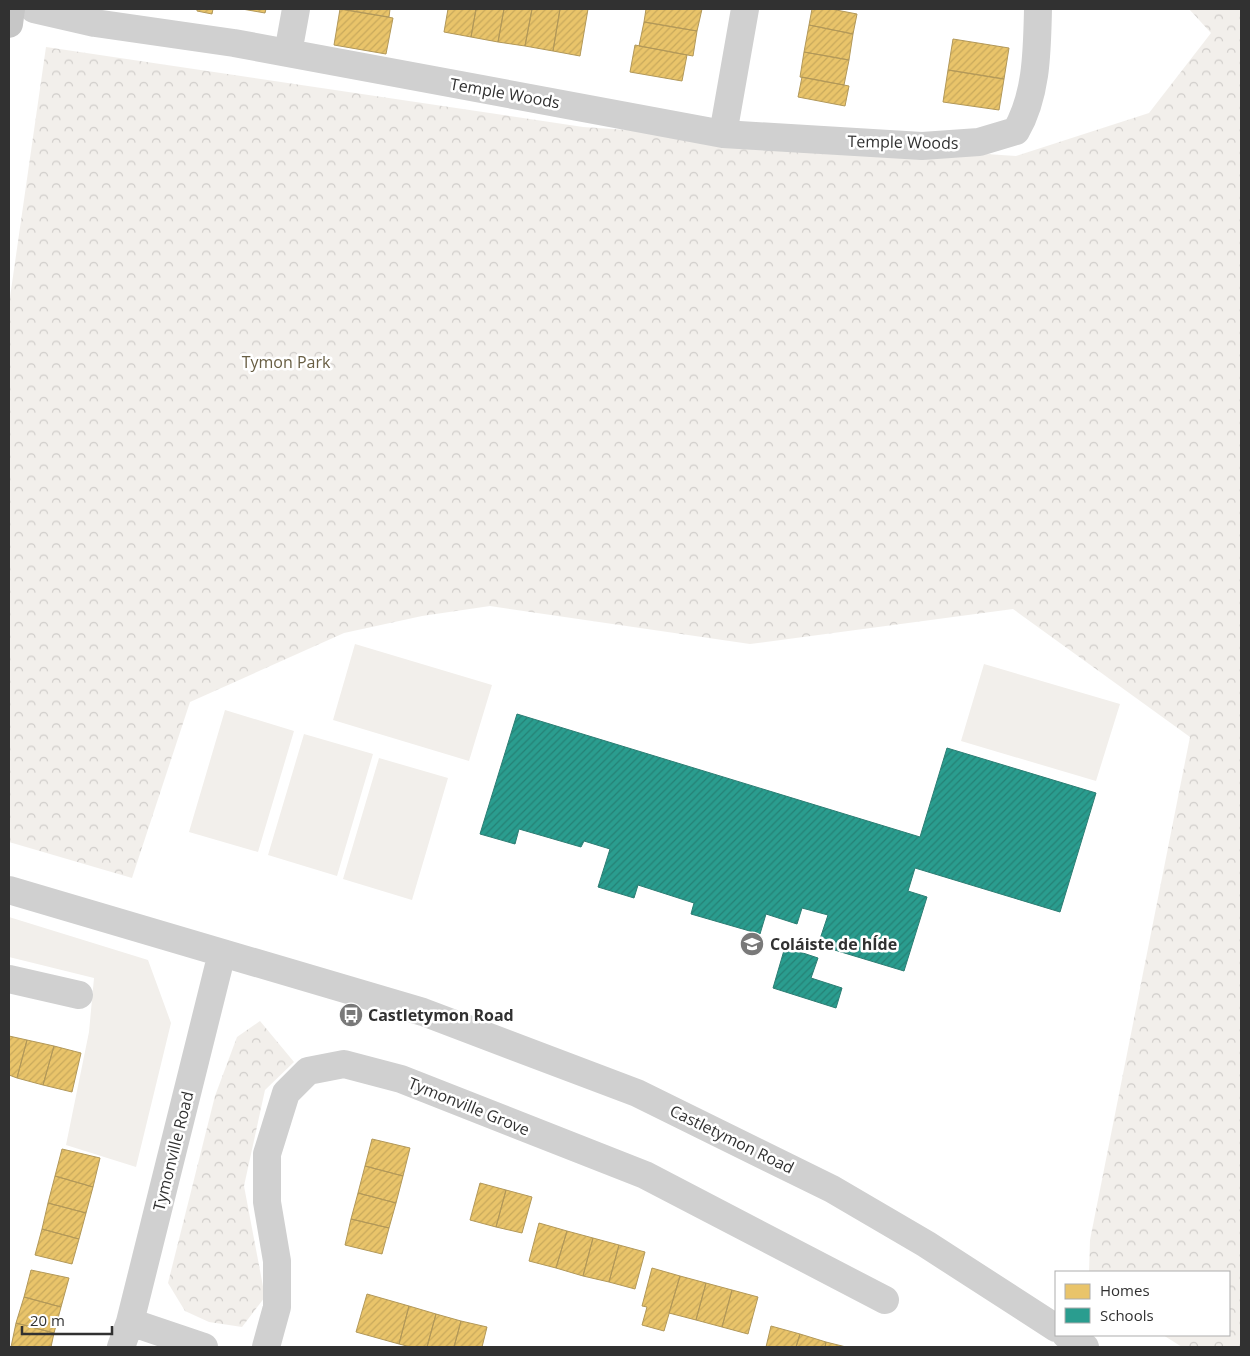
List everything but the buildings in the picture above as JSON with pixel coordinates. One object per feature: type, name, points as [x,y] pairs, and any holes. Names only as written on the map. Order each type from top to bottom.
[{"type":"main road","points":[[9,24],[11,9]]},
{"type":"street","name":"Temple Woods","points":[[34,9],[94,23],[234,43],[723,134],[922,146],[980,142],[1016,131],[1028,104],[1036,64],[1038,9]]},
{"type":"street","points":[[288,53],[296,9]]},
{"type":"street","points":[[723,134],[745,9]]},
{"type":"street","name":"Castletymon Road","points":[[9,890],[423,1012],[637,1093],[832,1189],[926,1244],[1055,1327]]},
{"type":"street","name":"Tymonville Road","points":[[120,1347],[130,1322],[222,953]]},
{"type":"street","points":[[9,979],[79,995]]},
{"type":"street","name":"Tymonville Grove","points":[[266,1347],[277,1307],[277,1261],[268,1202],[267,1154],[286,1093],[308,1071],[344,1064],[401,1079],[645,1175],[886,1300]]},
{"type":"street","points":[[130,1322],[204,1347]]},
{"type":"street","points":[[1068,1336],[1085,1347]]},
{"type":"green space","name":"Tymon Park","points":[[1189,9],[1241,9],[1241,1347],[1182,1347],[1165,1336],[1230,1336],[1230,1271],[1089,1271],[1090,1240],[1190,737],[1013,609],[750,644],[490,606],[422,616],[344,633],[190,702],[132,878],[9,842],[9,304],[46,47],[583,127],[1016,156],[1149,113],[1211,33]]},
{"type":"green space","points":[[355,644],[492,685],[469,761],[333,720]]},
{"type":"green space","points":[[984,664],[1120,704],[1096,781],[961,741]]},
{"type":"green space","points":[[225,710],[294,731],[258,852],[189,832]]},
{"type":"green space","points":[[304,734],[373,754],[337,876],[268,855]]},
{"type":"green space","points":[[379,758],[448,778],[412,900],[343,879]]},
{"type":"green space","points":[[9,917],[148,960],[171,1023],[136,1167],[66,1145],[89,1032],[94,978],[9,957]]},
{"type":"green space","points":[[260,1021],[294,1062],[265,1090],[244,1186],[265,1297],[242,1327],[209,1322],[185,1311],[168,1283],[215,1096],[237,1037]]},
{"type":"place","name":"Coláiste de hÍde","points":[[752,944]]},
{"type":"place","name":"Castletymon Road","points":[[351,1015]]}]
